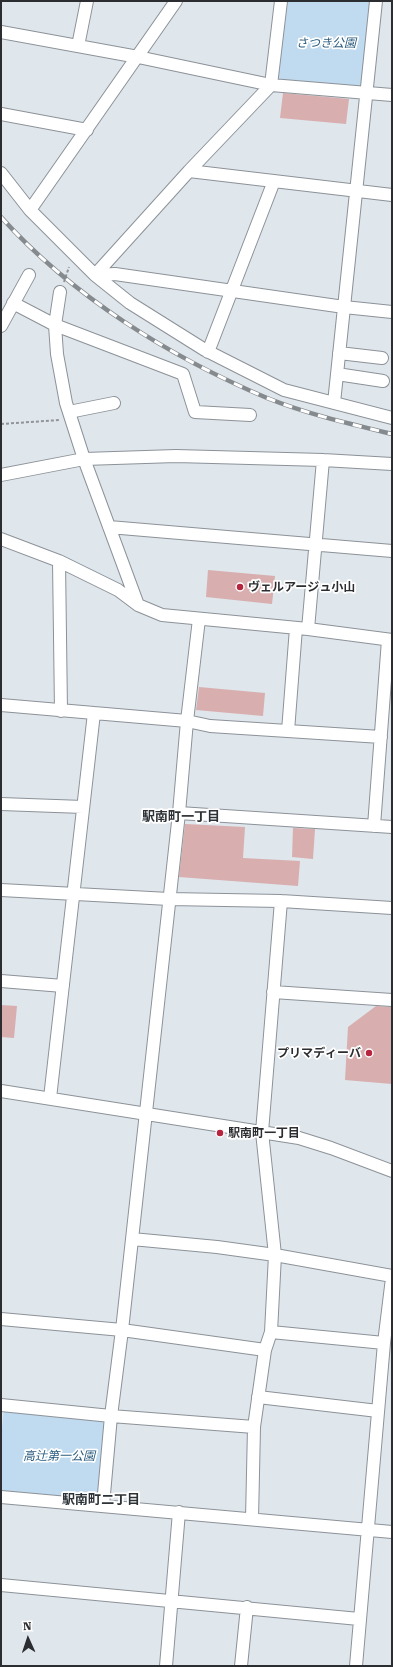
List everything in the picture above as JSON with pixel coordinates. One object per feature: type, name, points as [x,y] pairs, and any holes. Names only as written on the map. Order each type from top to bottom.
[{"type":"street","points":[[78,46],[87,1]]},
{"type":"street","points":[[30,210],[176,1]]},
{"type":"street","points":[[95,275],[188,171],[270,85],[281,1]]},
{"type":"street","points":[[334,403],[376,1]]},
{"type":"street","points":[[1,32],[138,57],[270,85],[392,95]]},
{"type":"street","points":[[1,114],[87,130]]},
{"type":"street","points":[[188,171],[392,195]]},
{"type":"street","points":[[1,173],[30,210],[74,255],[95,275],[130,304],[208,352],[284,390],[392,418]]},
{"type":"street","points":[[208,352],[274,181]]},
{"type":"street","points":[[95,275],[114,274],[344,307],[392,312]]},
{"type":"street","points":[[1,326],[29,275]]},
{"type":"street","points":[[60,292],[55,325],[57,354],[70,416],[84,459],[138,605]]},
{"type":"street","points":[[13,303],[55,325],[183,374],[195,412],[250,415]]},
{"type":"street","points":[[339,353],[382,358]]},
{"type":"street","points":[[337,374],[383,382]]},
{"type":"street","points":[[70,416],[114,403]]},
{"type":"street","points":[[1,475],[84,459],[176,456],[323,460],[392,464]]},
{"type":"street","points":[[288,731],[302,629],[317,545],[323,460]]},
{"type":"street","points":[[109,527],[392,551]]},
{"type":"street","points":[[1,540],[59,561],[118,590],[138,605],[162,615],[302,629],[390,640],[387,724],[381,737],[374,826]]},
{"type":"street","points":[[59,561],[61,711]]},
{"type":"street","points":[[103,1505],[111,1416],[146,1115],[199,619]]},
{"type":"street","points":[[1,706],[187,721],[210,726],[381,737]]},
{"type":"street","points":[[50,1098],[94,713]]},
{"type":"street","points":[[1,804],[83,807]]},
{"type":"street","points":[[179,813],[392,827]]},
{"type":"street","points":[[1,890],[169,899],[281,901],[392,908]]},
{"type":"street","points":[[252,1519],[254,1427],[265,1350],[271,1332],[275,1255],[262,1132],[281,901]]},
{"type":"street","points":[[1,981],[63,986]]},
{"type":"street","points":[[273,992],[392,1000]]},
{"type":"street","points":[[1,1091],[299,1138],[325,1146],[392,1172]]},
{"type":"street","points":[[132,1239],[217,1247],[275,1255],[392,1277],[384,1343],[388,1357],[378,1411],[356,1666]]},
{"type":"street","points":[[1,1319],[122,1330],[265,1350]]},
{"type":"street","points":[[271,1332],[384,1343]]},
{"type":"street","points":[[258,1396],[378,1411]]},
{"type":"street","points":[[1,1408],[254,1427]]},
{"type":"street","points":[[1,1497],[392,1532]]},
{"type":"street","points":[[166,1666],[179,1512]]},
{"type":"street","points":[[1,1585],[172,1600],[359,1619]]},
{"type":"street","points":[[241,1666],[247,1608]]},
{"type":"path","points":[[60,292],[74,255]]},
{"type":"path","points":[[1,424],[70,416]]},
{"type":"green space","name":"さつき公園","points":[[284,1],[374,1],[364,89],[275,81]]},
{"type":"green space","name":"高辻第一公園","points":[[4,1408],[109,1418],[101,1503],[1,1494],[1,1439]]},
{"type":"building","points":[[283,93],[349,99],[346,124],[280,118]]},
{"type":"building","name":"ヴェルアージュ小山","points":[[208,570],[275,576],[272,604],[206,597]]},
{"type":"building","points":[[199,687],[265,693],[263,716],[196,710]]},
{"type":"building","points":[[185,824],[245,827],[243,858],[300,861],[298,886],[179,877]]},
{"type":"building","points":[[293,828],[315,829],[313,859],[292,857]]},
{"type":"building","points":[[1,1005],[17,1006],[14,1038],[1,1037]]},
{"type":"building","name":"プリマディーバ","points":[[376,1006],[392,1007],[392,1084],[345,1080],[348,1027]]},
{"type":"railway","points":[[1,217],[29,246],[59,273],[91,298],[124,322],[194,364],[282,404],[392,434]]},
{"type":"place","name":"ヴェルアージュ小山","points":[[240,587]]},
{"type":"place","name":"プリマディーバ","points":[[369,1053]]},
{"type":"place","name":"駅南町一丁目","points":[[220,1133]]},
{"type":"district","name":"駅南町一丁目","points":[[181,817]]},
{"type":"district","name":"駅南町二丁目","points":[[101,1500]]}]
